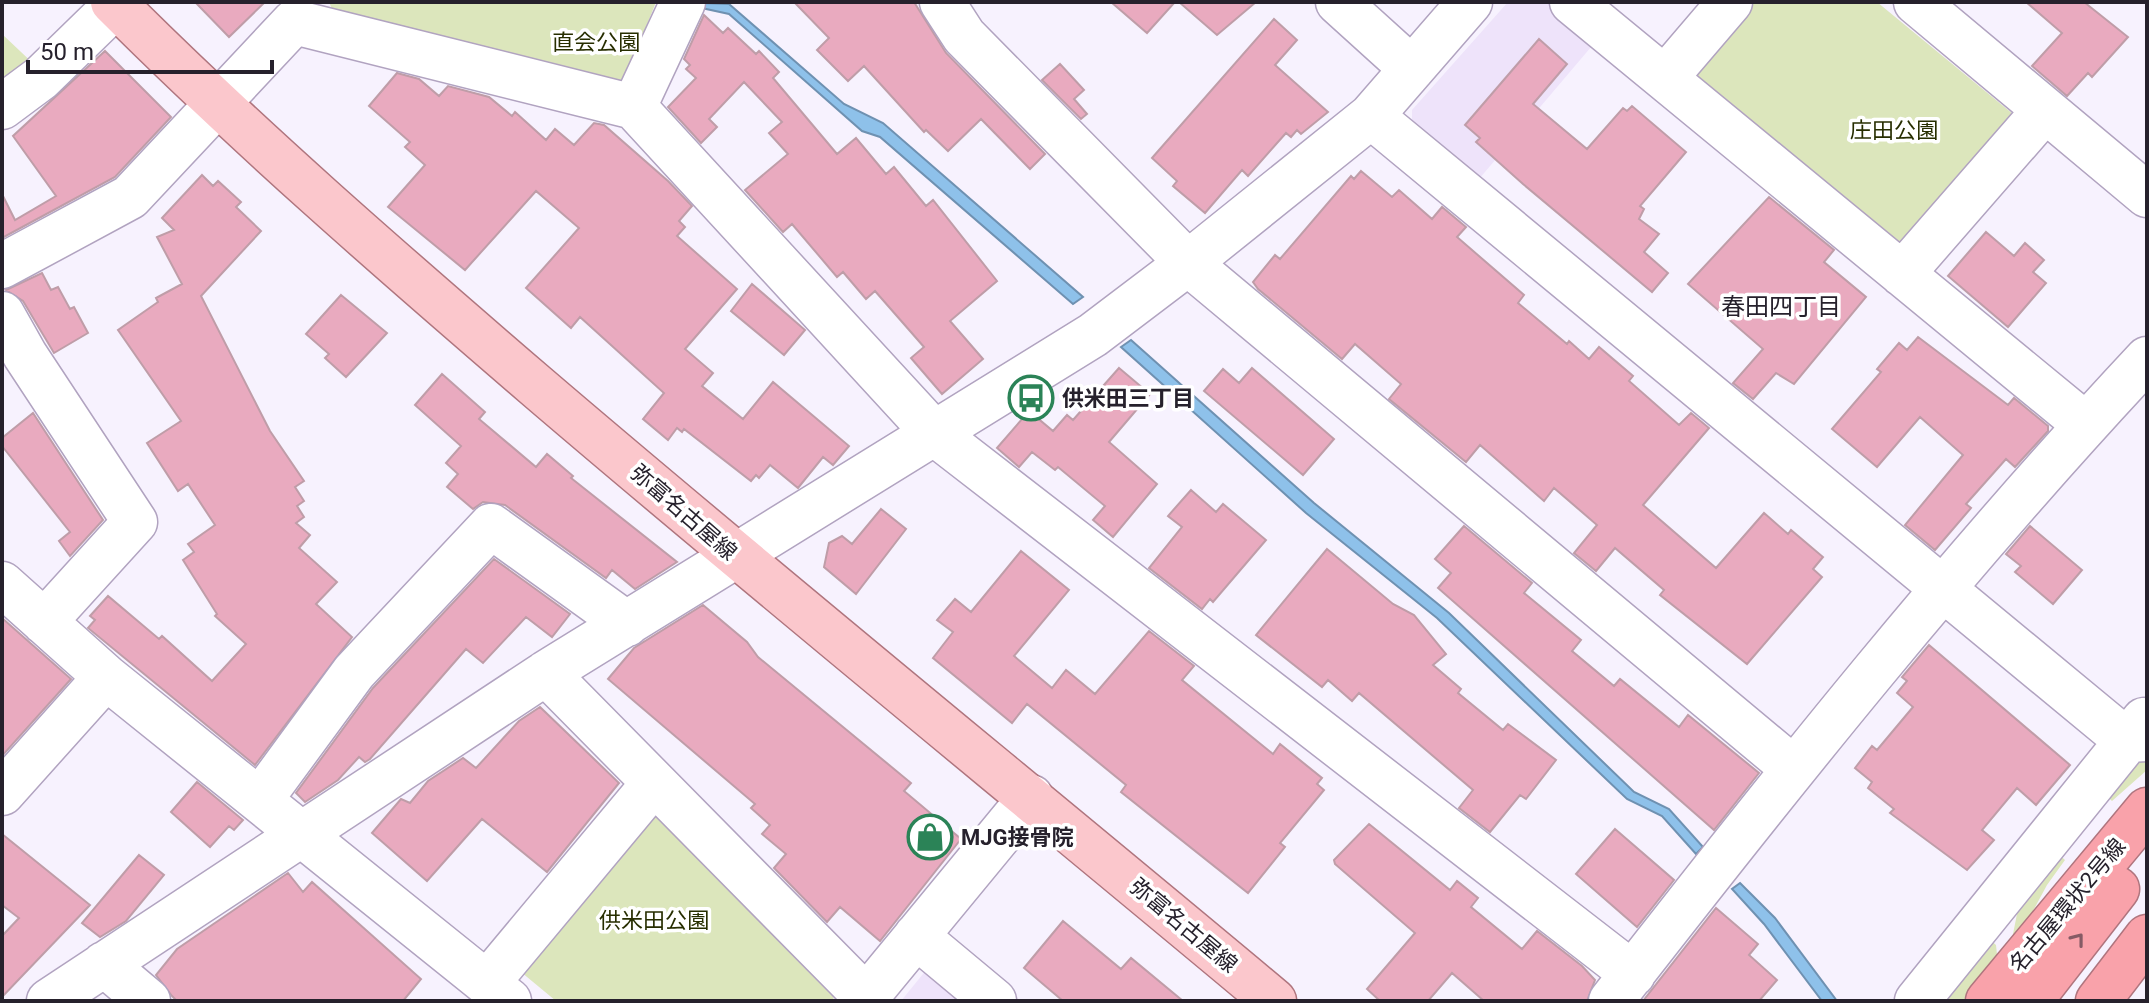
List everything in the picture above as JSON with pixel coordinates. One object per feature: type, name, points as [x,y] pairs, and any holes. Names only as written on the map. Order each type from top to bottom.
[{"type":"highway","name":"名古屋環状2号線","points":[[2008,993],[2147,810]]},
{"type":"highway","points":[[2008,993],[2147,853]]},
{"type":"highway","points":[[2098,1001],[2147,937]]},
{"type":"main road","name":"弥富名古屋線","points":[[115,3],[218,107],[333,211],[736,557],[1031,797],[1274,1001]]},
{"type":"street","points":[[942,2],[964,36],[1188,263],[1794,769]]},
{"type":"street","points":[[1338,2],[1412,69]]},
{"type":"street","points":[[49,1001],[546,673],[1093,335],[1371,116],[1470,2]]},
{"type":"street","points":[[1572,2],[2086,425]]},
{"type":"street","points":[[1665,78],[1730,2]]},
{"type":"street","points":[[1916,2],[2147,195]]},
{"type":"street","points":[[2,107],[41,78],[115,3]]},
{"type":"street","points":[[634,107],[682,5]]},
{"type":"street","points":[[2,266],[130,197],[218,107],[303,12],[634,107],[934,433],[1622,987],[1794,769],[1945,587],[2147,359]]},
{"type":"street","points":[[1902,274],[2045,110]]},
{"type":"street","points":[[1371,116],[1945,587],[2140,732],[1999,897],[1917,1001]]},
{"type":"street","points":[[2,314],[25,355],[135,522],[44,622]]},
{"type":"street","points":[[260,800],[354,672],[491,526],[627,624]]},
{"type":"street","points":[[2,584],[106,677],[498,992],[654,783]]},
{"type":"street","points":[[546,673],[864,999],[1031,797]]},
{"type":"street","points":[[2,793],[106,677]]},
{"type":"street","points":[[1999,897],[2008,993]]},
{"type":"street","points":[[916,936],[994,1001]]},
{"type":"street","points":[[104,964],[148,1001]]},
{"type":"shaded area","points":[[1508,2],[1551,2],[1597,40],[1479,179],[1412,121],[1412,110]]},
{"type":"shaded area","points":[[927,969],[981,1001],[901,1001]]},
{"type":"green space","name":"直会公園","points":[[329,2],[656,2],[621,90],[335,16]]},
{"type":"green space","name":"庄田公園","points":[[1745,2],[1877,2],[2019,119],[1900,251],[1690,75]]},
{"type":"green space","points":[[2,34],[39,69],[2,97]]},
{"type":"green space","points":[[2147,754],[2147,770],[2112,801],[2097,787]]},
{"type":"green space","name":"供米田公園","points":[[655,807],[831,986],[834,1001],[556,1001],[521,972]]},
{"type":"green space","points":[[2049,846],[2065,860],[2047,885],[2019,937],[2013,934],[2020,899]]},
{"type":"green space","points":[[1988,938],[1996,945],[1998,964],[1970,1001],[1930,1001]]},
{"type":"water","points":[[674,2],[729,4],[844,104],[883,123],[1083,297],[1073,304],[880,137],[862,131],[729,14]]},
{"type":"water","points":[[1131,340],[1314,503],[1449,613],[1634,792],[1669,809],[1703,847],[1696,854],[1662,816],[1627,799],[1437,618],[1306,513],[1121,347]]},
{"type":"water","points":[[1740,883],[1775,918],[1837,1001],[1822,1001],[1764,924],[1732,889]]},
{"type":"building","points":[[195,2],[265,2],[229,37]]},
{"type":"building","points":[[794,2],[914,2],[946,53],[1045,154],[1030,169],[981,119],[948,151],[926,130],[924,132],[864,66],[848,81],[817,50],[829,38]]},
{"type":"building","points":[[1111,2],[1175,2],[1147,33]]},
{"type":"building","points":[[1179,2],[1256,2],[1217,35]]},
{"type":"building","points":[[2026,2],[2084,2],[2128,37],[2092,77],[2088,73],[2067,96],[2032,66],[2062,33]]},
{"type":"building","points":[[704,15],[723,33],[728,28],[756,54],[759,51],[779,72],[773,78],[837,154],[856,138],[886,174],[894,167],[926,206],[933,200],[997,281],[950,321],[983,359],[942,394],[911,358],[924,347],[875,291],[866,299],[843,272],[837,277],[792,224],[783,232],[745,190],[788,154],[769,133],[782,122],[744,82],[709,119],[717,127],[701,143],[668,107],[696,78],[686,69],[690,65],[684,59]]},
{"type":"building","points":[[1274,19],[1297,40],[1275,65],[1328,112],[1301,134],[1297,130],[1291,137],[1286,133],[1248,176],[1242,170],[1205,213],[1173,186],[1177,181],[1152,158]]},
{"type":"building","points":[[1539,39],[1567,64],[1533,104],[1587,149],[1623,108],[1627,111],[1632,106],[1686,152],[1640,206],[1644,209],[1639,219],[1659,234],[1644,252],[1668,273],[1652,292],[1523,184],[1476,142],[1480,138],[1465,125]]},
{"type":"building","points":[[105,51],[171,117],[115,177],[2,238],[2,194],[15,220],[56,196],[13,136]]},
{"type":"building","points":[[1060,64],[1084,90],[1074,99],[1087,114],[1081,119],[1042,80]]},
{"type":"building","points":[[397,73],[419,79],[439,96],[448,86],[489,97],[512,116],[515,112],[546,140],[555,129],[574,145],[594,123],[604,125],[668,181],[692,206],[679,221],[685,227],[677,236],[737,289],[685,349],[713,373],[702,386],[743,419],[773,382],[849,446],[833,465],[823,457],[798,488],[770,465],[759,478],[756,475],[751,481],[684,429],[682,432],[677,428],[668,440],[643,419],[664,393],[580,317],[571,328],[526,288],[579,228],[536,191],[465,270],[388,207],[425,165],[405,147],[410,142],[369,106]]},
{"type":"building","points":[[1361,171],[1392,197],[1399,190],[1432,219],[1442,207],[1466,227],[1457,237],[1524,295],[1518,303],[1567,344],[1569,341],[1589,359],[1599,347],[1633,376],[1629,381],[1679,425],[1691,413],[1709,428],[1643,505],[1716,568],[1764,513],[1788,534],[1791,530],[1823,557],[1813,569],[1822,577],[1747,664],[1660,595],[1664,590],[1615,548],[1596,571],[1574,553],[1597,525],[1554,488],[1544,501],[1480,445],[1466,462],[1389,399],[1401,384],[1355,344],[1342,359],[1258,289],[1253,282],[1275,255],[1280,259],[1351,176],[1354,179]]},
{"type":"building","points":[[202,175],[213,186],[218,181],[241,202],[236,207],[261,231],[201,296],[270,431],[304,481],[295,487],[304,501],[297,506],[304,517],[296,523],[310,535],[299,548],[337,582],[316,604],[352,637],[255,765],[88,628],[95,620],[90,616],[108,596],[159,639],[162,636],[212,681],[246,644],[215,616],[217,614],[183,560],[194,552],[188,544],[215,525],[188,484],[178,491],[147,443],[181,421],[118,330],[158,302],[156,298],[182,284],[157,237],[174,230],[162,218]]},
{"type":"building","points":[[1769,197],[1834,250],[1824,262],[1866,297],[1794,384],[1776,373],[1753,399],[1733,383],[1763,349],[1688,284]]},
{"type":"building","points":[[1986,232],[2014,256],[2025,243],[2044,260],[2033,272],[2046,283],[2008,327],[1948,276]]},
{"type":"building","points":[[42,273],[51,290],[58,287],[70,309],[74,307],[88,333],[54,353],[23,301],[6,290]]},
{"type":"building","points":[[752,284],[805,330],[784,355],[731,311]]},
{"type":"building","points":[[341,295],[387,333],[346,377],[325,358],[329,354],[306,334]]},
{"type":"building","points":[[1918,337],[2008,405],[2014,398],[2048,426],[2048,431],[2015,467],[2006,459],[1966,504],[1971,508],[1935,550],[1905,525],[1963,455],[1920,417],[1877,467],[1832,429],[1881,372],[1877,369],[1899,343],[1907,350]]},
{"type":"building","points":[[1119,368],[1150,394],[1109,442],[1157,484],[1113,537],[1093,520],[1105,506],[1058,467],[1055,470],[1032,452],[1019,467],[997,448],[1029,411],[1053,431],[1067,415],[1073,420]]},
{"type":"building","points":[[1252,368],[1334,439],[1303,475],[1204,391],[1223,369],[1239,383]]},
{"type":"building","points":[[442,374],[485,412],[479,419],[536,467],[547,454],[573,476],[571,478],[677,562],[635,589],[612,570],[606,578],[505,505],[483,502],[473,509],[447,487],[458,474],[446,463],[461,446],[415,405]]},
{"type":"building","points":[[33,413],[103,520],[70,556],[59,541],[70,532],[2,446],[2,438]]},
{"type":"building","points":[[1191,490],[1216,512],[1223,504],[1266,540],[1213,602],[1210,599],[1202,609],[1149,568],[1182,527],[1168,516]]},
{"type":"building","points":[[881,509],[906,529],[856,594],[824,567],[829,543],[842,536],[852,544]]},
{"type":"building","points":[[1464,526],[1532,583],[1524,593],[1581,640],[1572,651],[1614,686],[1620,679],[1679,727],[1688,715],[1759,773],[1714,830],[1438,588],[1451,573],[1435,559]]},
{"type":"building","points":[[2030,526],[2082,570],[2053,604],[2015,572],[2021,566],[2006,554]]},
{"type":"building","points":[[1327,549],[1393,604],[1414,615],[1446,654],[1433,665],[1461,689],[1458,693],[1503,730],[1508,724],[1556,760],[1526,799],[1520,795],[1490,832],[1459,808],[1473,790],[1359,693],[1352,701],[1328,680],[1322,687],[1256,635]]},
{"type":"building","points":[[1021,551],[1069,590],[1014,656],[1052,688],[1066,670],[1095,694],[1149,631],[1194,666],[1182,680],[1273,754],[1280,744],[1322,778],[1317,784],[1324,790],[1280,843],[1285,847],[1248,893],[1121,792],[1126,785],[1027,704],[1012,723],[933,658],[953,632],[937,620],[955,599],[971,612]]},
{"type":"building","points":[[494,559],[570,614],[552,637],[526,617],[483,663],[466,649],[370,759],[365,762],[359,757],[338,780],[305,802],[296,793],[373,688]]},
{"type":"building","points":[[703,605],[747,642],[758,657],[911,783],[904,791],[961,839],[880,941],[840,907],[827,922],[774,868],[786,854],[762,834],[770,825],[751,808],[755,804],[608,679],[634,648]]},
{"type":"building","points":[[2,618],[71,679],[2,756]]},
{"type":"building","points":[[1929,645],[2070,765],[2036,805],[2017,788],[1982,830],[1994,840],[1967,870],[1890,813],[1894,809],[1868,788],[1872,782],[1855,768],[1872,746],[1877,750],[1913,707],[1897,693],[1907,681],[1902,677]]},
{"type":"building","points":[[540,707],[619,783],[547,872],[482,819],[427,881],[372,833],[401,799],[410,803],[428,781],[463,758],[476,768],[519,721]]},
{"type":"building","points":[[197,782],[243,820],[234,830],[229,826],[210,847],[171,812]]},
{"type":"building","points":[[1369,824],[1450,890],[1457,881],[1478,898],[1471,907],[1522,949],[1537,931],[1582,966],[1595,980],[1587,1001],[1484,1001],[1452,973],[1428,1001],[1380,1001],[1367,989],[1415,933],[1335,864],[1334,860]]},
{"type":"building","points":[[1615,829],[1674,880],[1637,927],[1576,874]]},
{"type":"building","points":[[2,834],[90,905],[2,997],[2,936],[19,918],[2,905]]},
{"type":"building","points":[[139,855],[164,875],[126,921],[100,937],[82,923]]},
{"type":"building","points":[[288,873],[303,892],[312,882],[421,979],[403,1001],[177,1001],[172,996],[156,975],[177,949]]},
{"type":"building","points":[[1716,908],[1758,944],[1749,955],[1777,980],[1759,1001],[1643,1001]]},
{"type":"building","points":[[1063,921],[1121,969],[1131,958],[1183,1001],[1063,1001],[1024,968]]},
{"type":"place","name":"供米田三丁目","points":[[1031,398]]},
{"type":"place","name":"MJG接骨院","points":[[930,837]]},
{"type":"district","name":"春田四丁目","points":[[1781,307]]}]
